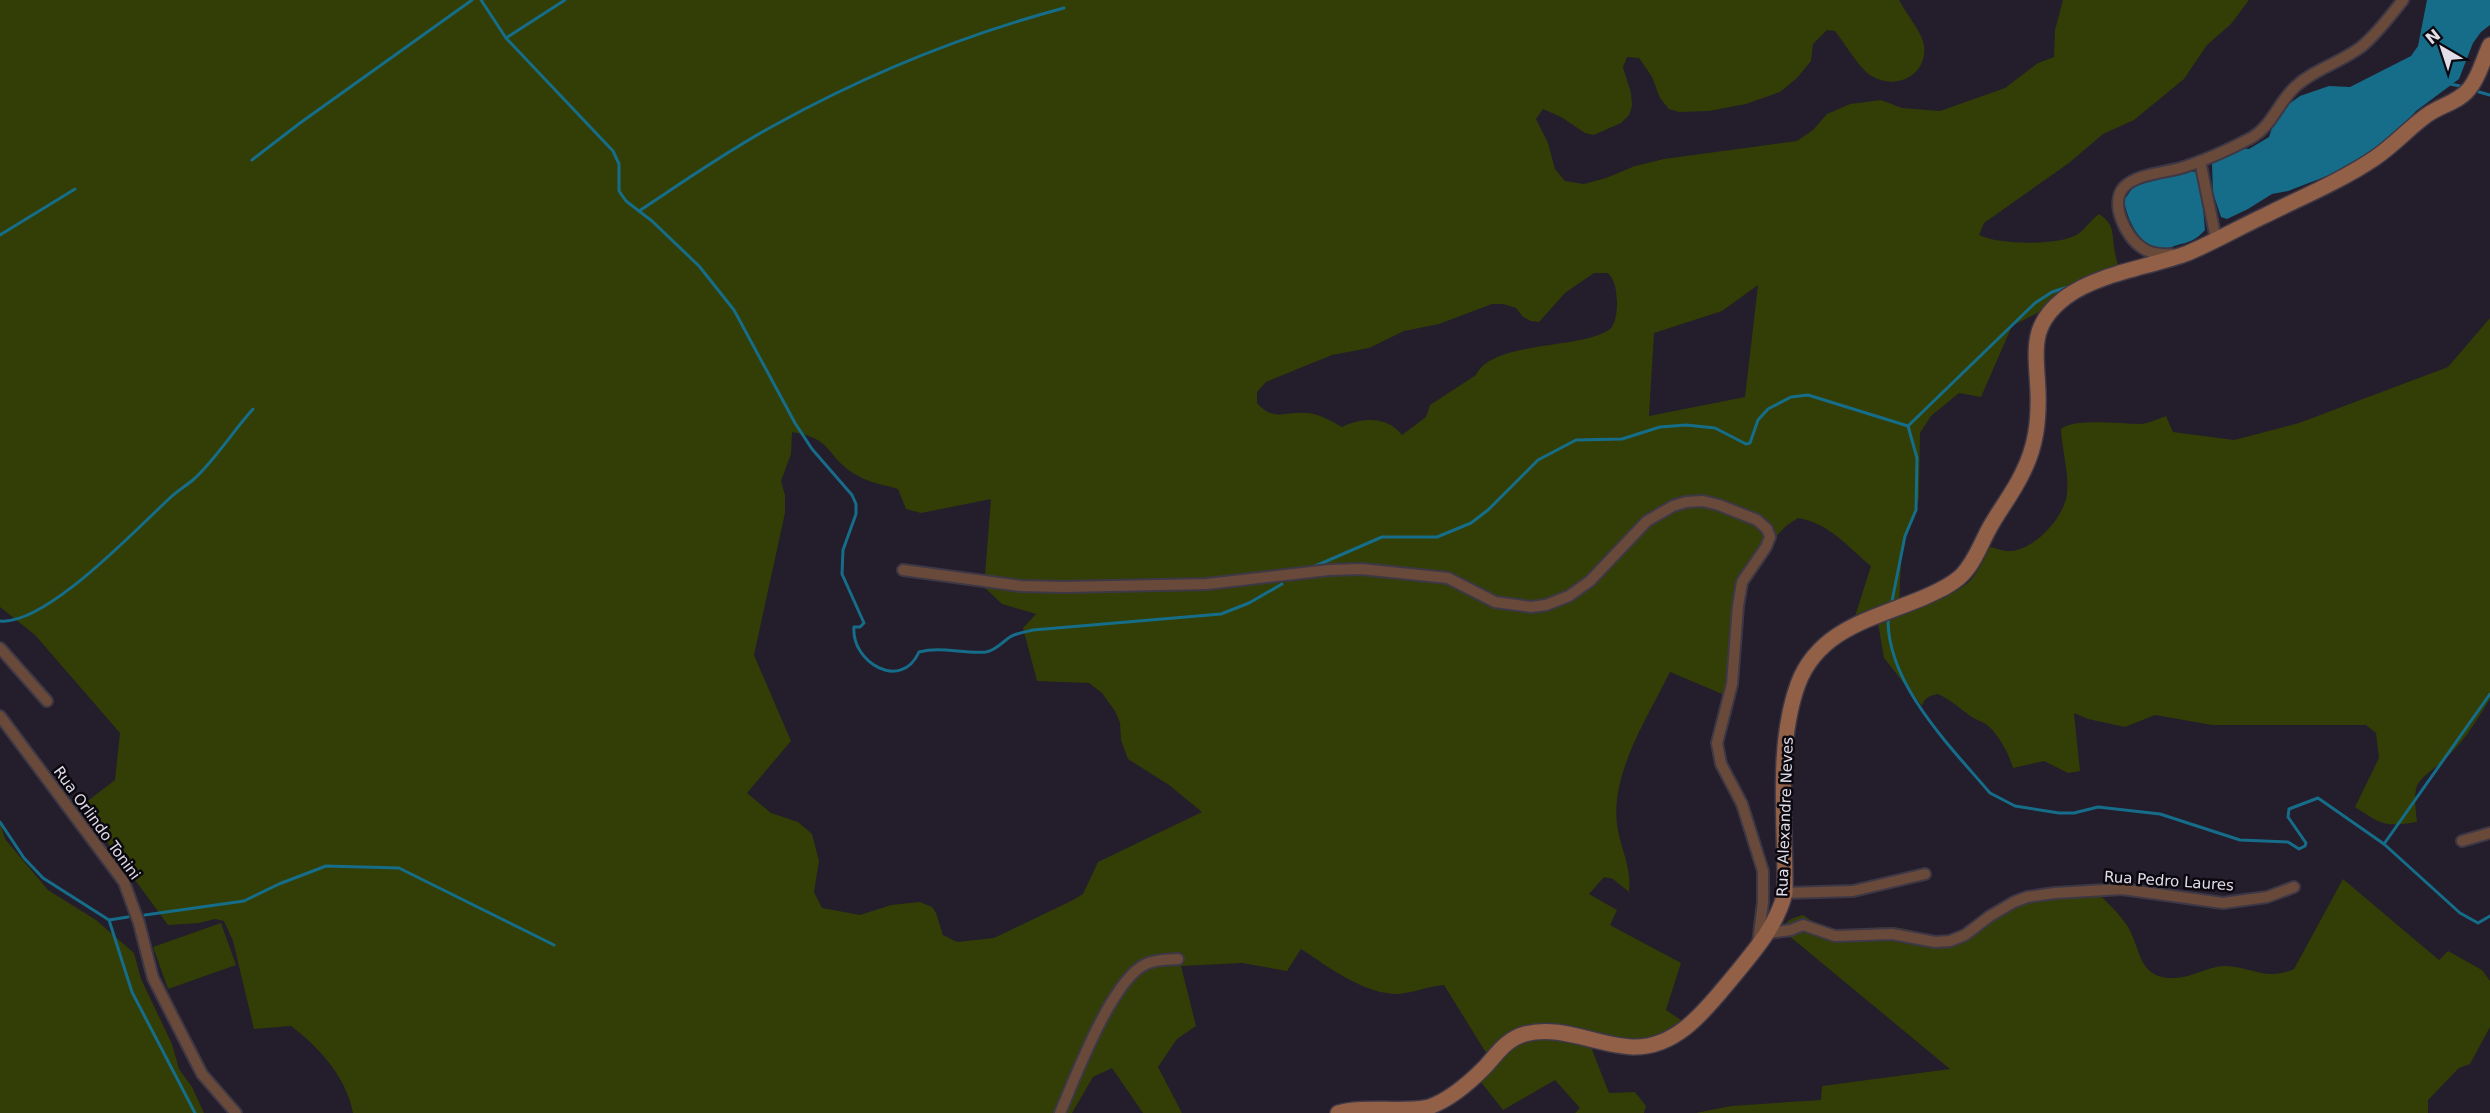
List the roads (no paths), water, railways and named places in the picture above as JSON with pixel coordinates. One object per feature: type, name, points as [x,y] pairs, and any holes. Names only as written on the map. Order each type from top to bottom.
[{"type":"street","points":[[2403,0],[2360,48],[2312,73],[2295,87],[2261,130],[2248,139],[2199,161],[2129,183],[2122,190],[2118,202],[2121,218],[2127,231],[2140,247],[2160,255],[2189,252],[2357,170],[2385,151],[2428,114],[2466,93],[2475,81],[2490,45]]},
{"type":"street","points":[[2199,161],[2216,239]]},
{"type":"street","name":"Rua Alexandre Neves","points":[[1338,1113],[1412,1111],[1429,1107],[1464,1086],[1501,1048],[1525,1034],[1547,1032],[1633,1047],[1658,1043],[1683,1030],[1708,1008],[1768,933],[1776,920],[1785,893],[1787,733],[1794,696],[1804,670],[1817,651],[1850,626],[1931,594],[1961,576],[1971,564],[1992,524],[2012,494],[2033,450],[2037,420],[2035,343],[2043,320],[2070,295],[2091,284],[2189,252]]},
{"type":"street","points":[[903,570],[1021,586],[1064,587],[1207,584],[1329,570],[1361,569],[1449,578],[1495,602],[1531,607],[1546,605],[1569,596],[1590,581],[1647,520],[1673,506],[1686,502],[1703,501],[1748,516],[1763,525],[1770,537],[1766,547],[1742,582],[1732,684],[1717,743],[1721,764],[1742,804],[1763,871],[1763,902],[1756,949]]},
{"type":"street","points":[[0,648],[47,701]]},
{"type":"street","name":"Rua Orlindo Tonini","points":[[0,716],[124,882],[139,923],[153,978],[202,1074],[236,1113]]},
{"type":"street","points":[[2462,841],[2490,833]]},
{"type":"street","points":[[1785,893],[1853,891],[1926,874]]},
{"type":"street","name":"Rua Pedro Laures","points":[[1768,933],[1803,926],[1835,936],[1892,934],[1935,942],[1950,941],[1965,935],[2002,908],[2027,897],[2122,889],[2223,903],[2267,897],[2294,887]]},
{"type":"street","points":[[1060,1113],[1091,1043],[1117,993],[1127,979],[1145,964],[1178,959]]},
{"type":"water","points":[[2427,0],[2490,0],[2490,25],[2473,43],[2459,79],[2416,111],[2388,141],[2353,166],[2288,191],[2272,194],[2227,219],[2221,217],[2213,193],[2212,163],[2224,154],[2249,149],[2269,137],[2274,122],[2289,104],[2300,96],[2329,86],[2350,87],[2411,56],[2418,46]]},
{"type":"water","points":[[2189,171],[2196,172],[2201,184],[2205,230],[2188,242],[2164,249],[2154,247],[2141,238],[2136,231],[2124,200],[2134,186]]},
{"type":"waterway","points":[[252,160],[472,0]]},
{"type":"waterway","points":[[481,0],[506,38],[613,151],[619,164],[619,191],[626,201],[652,221],[699,266],[734,310],[795,423],[812,449],[852,495],[856,504],[856,514],[843,550],[842,574],[864,623],[860,627],[854,627],[855,640],[860,651],[869,661],[879,668],[890,671],[901,670],[911,664],[919,652],[927,650],[986,652],[996,648],[1012,636],[1033,630],[1221,614],[1249,603],[1282,584]]},
{"type":"waterway","points":[[506,38],[565,0]]},
{"type":"waterway","points":[[639,211],[756,136],[843,90],[952,44],[1064,8]]},
{"type":"waterway","points":[[2450,84],[2460,86]]},
{"type":"waterway","points":[[2479,92],[2490,95]]},
{"type":"waterway","points":[[0,235],[75,189]]},
{"type":"waterway","points":[[1908,426],[2035,303],[2052,292],[2068,287]]},
{"type":"waterway","points":[[1313,567],[1382,537],[1437,537],[1471,523],[1488,510],[1538,460],[1576,440],[1622,439],[1660,427],[1686,425],[1715,428],[1746,444],[1750,443],[1758,420],[1768,409],[1791,397],[1808,395],[1908,426]]},
{"type":"waterway","points":[[0,621],[19,618],[42,608],[90,572],[202,471],[253,409]]},
{"type":"waterway","points":[[1892,601],[1905,536],[1916,510],[1917,458],[1908,426]]},
{"type":"waterway","points":[[1888,620],[1891,644],[1898,668],[1924,713],[1990,793],[2015,806],[2059,813],[2074,813],[2098,807],[2160,814],[2240,840],[2288,842],[2299,849],[2306,843],[2288,817],[2289,809],[2318,798],[2384,844],[2460,913],[2478,923],[2490,916]]},
{"type":"waterway","points":[[2384,844],[2490,694]]},
{"type":"waterway","points":[[0,822],[24,858],[43,878],[109,920],[132,992],[195,1113]]},
{"type":"waterway","points":[[145,915],[244,901],[279,884],[326,866],[399,868],[554,945]]},
{"type":"waterway","points":[[109,920],[128,917]]}]
